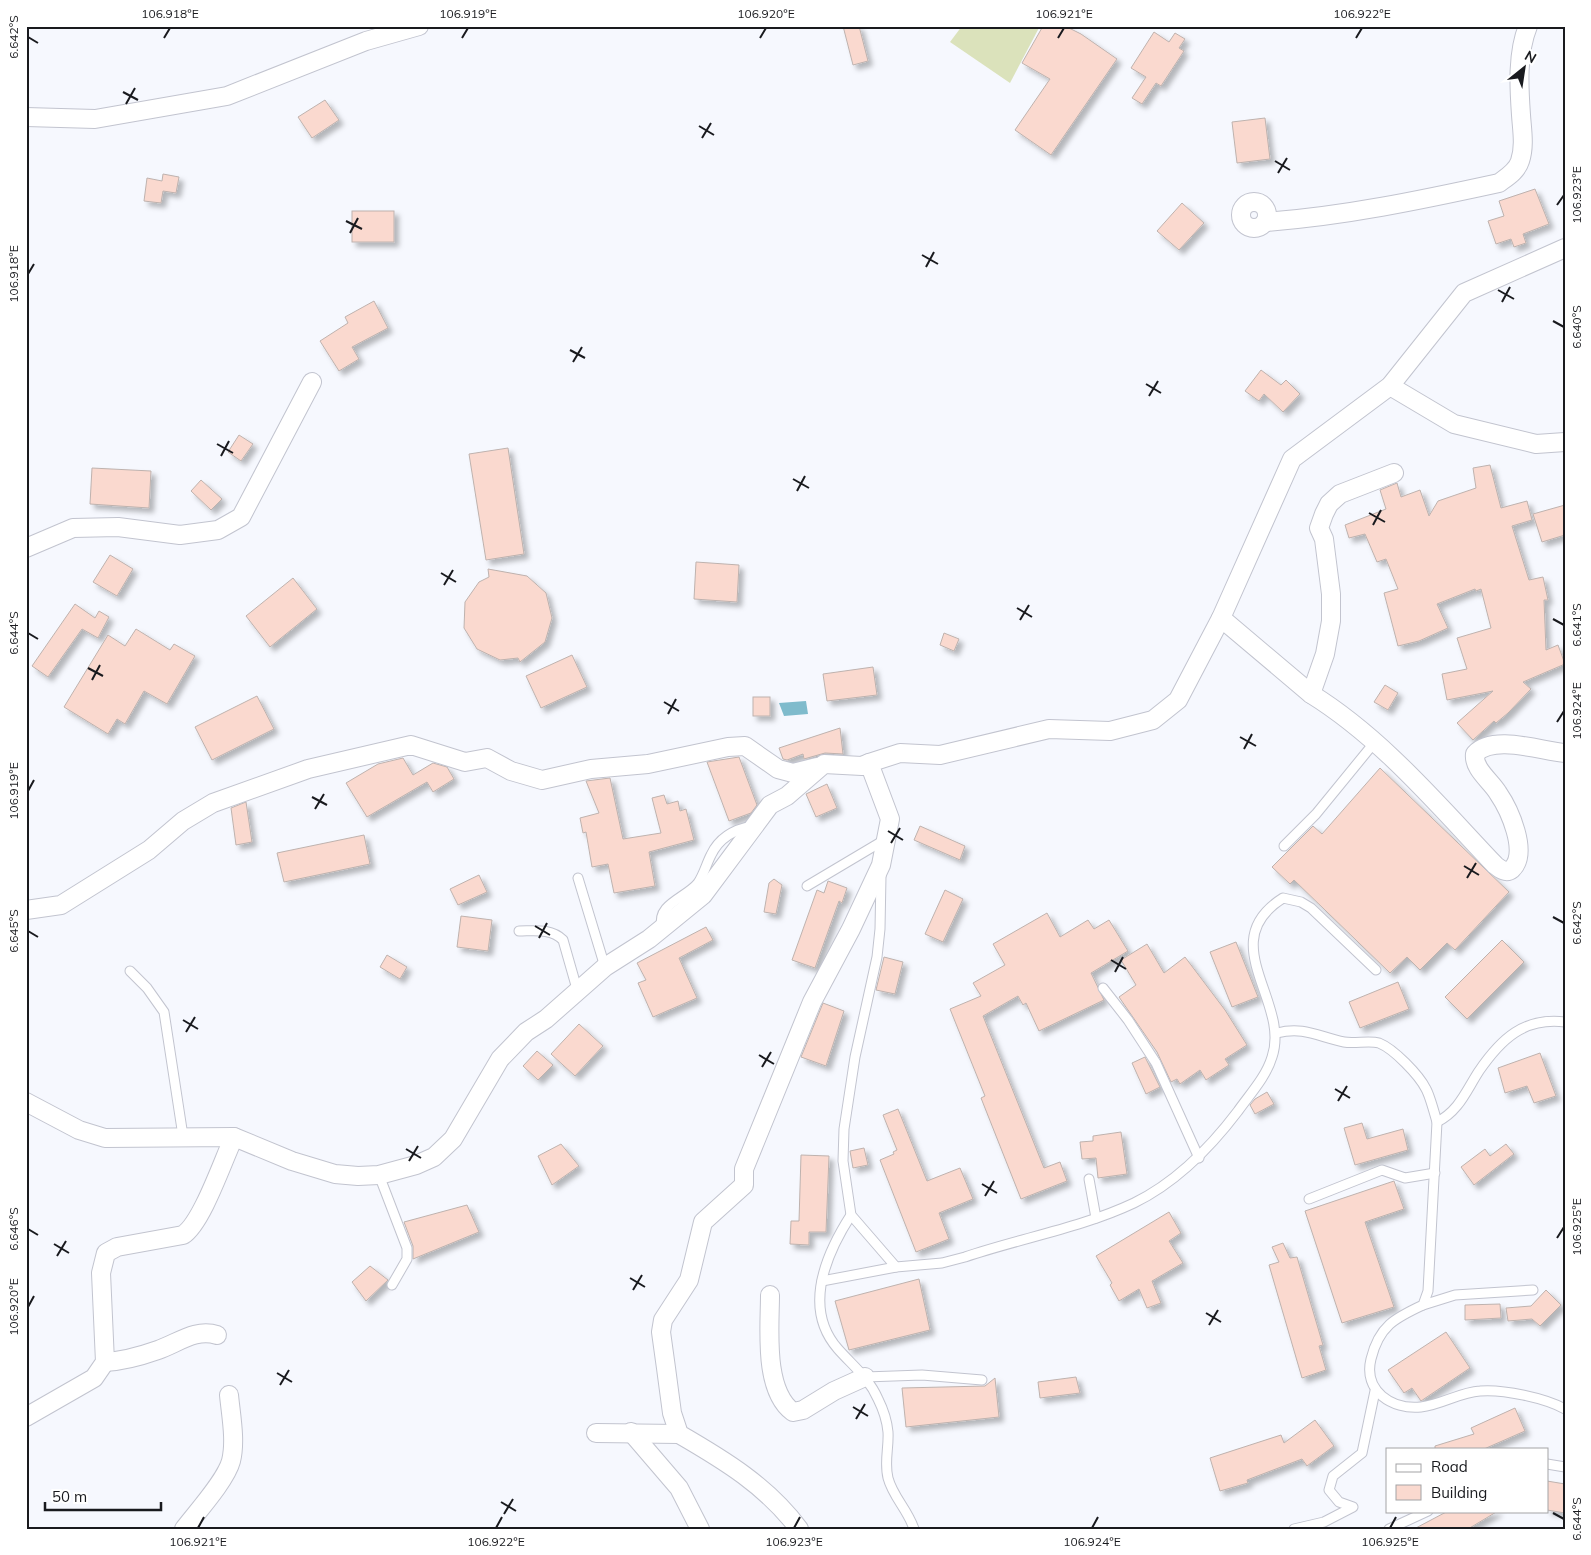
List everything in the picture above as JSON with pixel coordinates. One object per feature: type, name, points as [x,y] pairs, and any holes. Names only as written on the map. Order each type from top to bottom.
[{"type":"street","points":[[26,117],[95,119],[228,96],[366,41],[418,26]]},
{"type":"street","points":[[1265,222],[1322,218],[1374,210],[1499,183],[1510,176],[1520,163],[1523,146],[1519,95],[1522,44],[1528,26]]},
{"type":"street","points":[[26,910],[61,905],[149,850],[183,821],[213,803],[308,769],[411,745],[465,762],[487,758],[511,771],[542,780],[591,769],[648,764],[728,747],[745,746],[778,769],[793,774],[824,764],[862,766],[900,753],[940,755],[1049,729],[1110,731],[1153,720],[1178,700],[1220,618],[1292,459],[1390,386],[1464,293],[1565,248]]},
{"type":"street","points":[[26,548],[73,528],[118,527],[180,535],[218,530],[242,516],[312,382]]},
{"type":"street","points":[[1390,386],[1454,424],[1536,444],[1565,442]]},
{"type":"street","points":[[1311,694],[1326,647],[1331,621],[1331,594],[1324,539],[1319,528],[1324,514],[1329,504],[1340,494],[1394,473]]},
{"type":"street","points":[[1220,618],[1311,694],[1325,703],[1394,759],[1495,865],[1503,871],[1509,871],[1513,868],[1519,854],[1514,824],[1497,791],[1477,767],[1475,754],[1480,748],[1506,745],[1565,753]]},
{"type":"street","points":[[679,1434],[672,1412],[661,1332],[663,1320],[689,1280],[703,1222],[744,1185],[744,1169],[812,1002],[851,930],[881,866],[890,819],[870,763]]},
{"type":"street","points":[[26,1102],[79,1130],[105,1138],[143,1140],[183,1136],[234,1137],[292,1161],[335,1174],[380,1175],[416,1165],[434,1157],[453,1139],[500,1059],[526,1032],[546,1019],[577,989],[605,967],[649,939],[703,895],[770,804],[787,796],[824,764]]},
{"type":"street","points":[[26,1417],[94,1378],[105,1362],[101,1273],[106,1253],[117,1246],[183,1235],[189,1231],[199,1215],[234,1137]]},
{"type":"street","points":[[770,1295],[770,1359],[774,1376],[786,1407],[793,1412],[803,1410],[834,1391],[865,1377]]},
{"type":"street","points":[[105,1362],[125,1360],[158,1350],[198,1333],[207,1332],[217,1335]]},
{"type":"street","points":[[184,1529],[212,1492],[231,1461],[232,1427],[229,1395]]},
{"type":"street","points":[[630,1432],[680,1488],[700,1529]]},
{"type":"street","points":[[596,1433],[679,1434],[751,1479],[772,1497],[799,1529]]},
{"type":"lane","points":[[1284,846],[1316,814],[1374,743]]},
{"type":"lane","points":[[807,886],[886,839]]},
{"type":"lane","points":[[881,866],[880,929],[855,1057],[842,1143],[850,1215],[896,1267]]},
{"type":"lane","points":[[578,878],[605,967]]},
{"type":"lane","points":[[822,1281],[896,1267],[942,1263],[1096,1218],[1136,1202],[1162,1187],[1199,1158],[1222,1132],[1262,1078],[1273,1057],[1276,1033],[1255,962],[1253,936],[1257,928],[1279,901],[1290,898],[1306,905],[1376,970]]},
{"type":"lane","points":[[519,931],[549,932],[558,935],[563,940],[577,989]]},
{"type":"lane","points":[[130,971],[147,988],[164,1012],[183,1136]]},
{"type":"lane","points":[[1103,988],[1128,1020],[1156,1063],[1199,1158]]},
{"type":"lane","points":[[1438,1122],[1453,1112],[1491,1056],[1513,1033],[1529,1024],[1549,1020],[1565,1022]]},
{"type":"lane","points":[[1276,1033],[1290,1030],[1322,1034],[1345,1042],[1379,1043],[1405,1062],[1427,1090],[1429,1102],[1438,1122],[1430,1236],[1430,1279],[1424,1305]]},
{"type":"lane","points":[[1308,1199],[1382,1170],[1405,1178],[1435,1173]]},
{"type":"lane","points":[[380,1175],[406,1248],[407,1259],[392,1285]]},
{"type":"lane","points":[[1089,1179],[1096,1218]]},
{"type":"lane","points":[[850,1215],[830,1250],[822,1281],[820,1304],[825,1330],[838,1349],[872,1385],[885,1416],[888,1431],[885,1465],[888,1480],[894,1497],[914,1529]]},
{"type":"lane","points":[[1294,1529],[1324,1522],[1353,1507],[1339,1502],[1330,1490],[1333,1476],[1362,1453],[1375,1391],[1370,1374],[1375,1344],[1393,1319],[1424,1305],[1455,1295],[1533,1290]]},
{"type":"lane","points":[[865,1377],[922,1376],[982,1380]]},
{"type":"lane","points":[[1375,1391],[1393,1403],[1421,1407],[1480,1390],[1522,1395],[1565,1409]]},
{"type":"lane","points":[[1548,1464],[1565,1468]]},
{"type":"lane","points":[[1389,1529],[1426,1512]]},
{"type":"green space","points":[[962,26],[1040,26],[1010,83],[950,42]]},
{"type":"water","points":[[806,701],[808,714],[784,716],[779,703]]},
{"type":"building","points":[[843,26],[859,26],[868,61],[853,65]]},
{"type":"building","points":[[1043,26],[1065,26],[1081,34],[1117,59],[1051,155],[1015,130],[1050,79],[1022,63]]},
{"type":"building","points":[[1154,32],[1169,42],[1175,33],[1185,39],[1179,48],[1184,51],[1161,86],[1156,83],[1142,104],[1132,98],[1146,77],[1131,68]]},
{"type":"building","points":[[325,100],[339,120],[312,138],[298,117]]},
{"type":"building","points":[[1265,118],[1270,159],[1237,163],[1232,122]]},
{"type":"building","points":[[163,174],[179,177],[176,193],[163,191],[161,203],[144,201],[147,178],[162,181]]},
{"type":"building","points":[[1535,189],[1549,224],[1523,234],[1526,243],[1514,247],[1511,239],[1496,244],[1488,221],[1504,216],[1499,201]]},
{"type":"building","points":[[1182,203],[1204,223],[1179,250],[1157,231]]},
{"type":"building","points":[[352,211],[394,211],[394,242],[352,242]]},
{"type":"building","points":[[374,301],[388,328],[352,347],[359,359],[339,371],[320,341],[348,323],[345,317]]},
{"type":"building","points":[[1261,370],[1281,385],[1286,380],[1300,394],[1283,412],[1264,394],[1259,401],[1245,391]]},
{"type":"building","points":[[239,435],[253,444],[241,461],[228,452]]},
{"type":"building","points":[[508,448],[524,554],[486,560],[469,454]]},
{"type":"building","points":[[1490,465],[1501,508],[1527,501],[1532,520],[1512,526],[1529,580],[1543,577],[1548,600],[1544,600],[1546,650],[1558,645],[1565,664],[1523,682],[1531,689],[1508,713],[1496,723],[1494,721],[1473,740],[1457,723],[1493,691],[1447,700],[1442,674],[1467,669],[1457,638],[1491,628],[1481,589],[1476,591],[1475,589],[1437,604],[1448,628],[1419,641],[1398,646],[1384,593],[1398,589],[1386,559],[1377,562],[1365,534],[1349,538],[1345,525],[1386,509],[1380,490],[1397,483],[1401,497],[1420,490],[1429,516],[1438,501],[1476,488],[1473,468]]},
{"type":"building","points":[[92,468],[151,471],[149,508],[90,504]]},
{"type":"building","points":[[201,480],[222,499],[211,510],[191,491]]},
{"type":"building","points":[[1565,505],[1565,535],[1542,542],[1533,514]]},
{"type":"building","points":[[110,555],[133,569],[117,596],[93,582]]},
{"type":"building","points":[[696,562],[739,565],[737,602],[694,599]]},
{"type":"building","points":[[488,569],[527,576],[546,593],[552,618],[545,642],[520,662],[518,658],[500,660],[477,649],[464,628],[465,602],[479,582],[489,577]]},
{"type":"building","points":[[293,578],[317,609],[270,647],[246,616]]},
{"type":"building","points":[[75,604],[95,618],[99,611],[109,617],[98,638],[82,629],[48,677],[32,666]]},
{"type":"building","points":[[136,629],[170,650],[174,644],[195,656],[167,704],[144,691],[125,724],[117,719],[108,734],[64,707],[108,635],[125,646]]},
{"type":"building","points":[[944,633],[959,639],[954,651],[940,645]]},
{"type":"building","points":[[572,655],[587,687],[541,708],[526,676]]},
{"type":"building","points":[[873,667],[877,695],[827,701],[823,674]]},
{"type":"building","points":[[1385,685],[1398,693],[1388,710],[1374,702]]},
{"type":"building","points":[[257,696],[274,729],[212,760],[195,727]]},
{"type":"building","points":[[753,697],[770,697],[770,716],[753,716]]},
{"type":"building","points":[[840,728],[843,754],[825,753],[804,759],[803,754],[787,760],[783,759],[779,748]]},
{"type":"building","points":[[739,757],[757,805],[751,813],[729,821],[707,762]]},
{"type":"building","points":[[403,758],[413,775],[433,763],[447,767],[454,779],[433,792],[427,782],[367,817],[346,783],[378,764]]},
{"type":"building","points":[[1380,768],[1509,892],[1455,950],[1447,943],[1420,970],[1407,957],[1390,973],[1294,880],[1290,884],[1272,867],[1313,826],[1322,834]]},
{"type":"building","points":[[610,778],[623,839],[661,833],[652,798],[664,795],[667,804],[678,801],[680,811],[686,809],[694,840],[649,852],[655,886],[614,893],[608,864],[592,867],[586,832],[583,833],[580,818],[599,813],[586,781]]},
{"type":"building","points":[[827,784],[837,808],[816,817],[806,794]]},
{"type":"building","points":[[246,802],[252,842],[236,845],[231,808]]},
{"type":"building","points":[[920,826],[965,846],[960,860],[914,840]]},
{"type":"building","points":[[364,835],[370,864],[284,882],[277,853]]},
{"type":"building","points":[[479,875],[487,892],[458,905],[450,889]]},
{"type":"building","points":[[774,879],[782,885],[776,914],[764,912],[769,883]]},
{"type":"building","points":[[828,881],[847,888],[842,903],[839,901],[815,968],[792,960],[817,890],[824,893]]},
{"type":"building","points":[[945,890],[963,899],[943,942],[925,934]]},
{"type":"building","points":[[1047,913],[1060,937],[1088,920],[1094,929],[1109,920],[1128,951],[1091,973],[1104,1000],[1039,1031],[1026,1003],[1023,1005],[1018,996],[983,1016],[1044,1168],[1060,1162],[1067,1181],[1021,1199],[981,1098],[985,1096],[950,1009],[981,996],[973,983],[1005,965],[993,944]]},
{"type":"building","points":[[461,916],[492,920],[488,951],[457,947]]},
{"type":"building","points":[[706,927],[713,940],[679,958],[697,998],[653,1017],[638,983],[646,980],[637,963]]},
{"type":"building","points":[[1502,940],[1524,962],[1467,1019],[1445,997]]},
{"type":"building","points":[[1236,942],[1258,997],[1232,1007],[1210,952]]},
{"type":"building","points":[[1147,944],[1164,973],[1185,957],[1225,1010],[1247,1045],[1225,1059],[1229,1065],[1206,1080],[1200,1070],[1180,1084],[1177,1079],[1171,1082],[1157,1052],[1119,997],[1136,985],[1121,960]]},
{"type":"building","points":[[387,955],[407,967],[400,979],[380,967]]},
{"type":"building","points":[[884,957],[903,962],[895,994],[876,990]]},
{"type":"building","points":[[1398,982],[1409,1009],[1360,1028],[1349,1002]]},
{"type":"building","points":[[823,1003],[844,1011],[826,1066],[801,1057]]},
{"type":"building","points":[[579,1024],[603,1046],[575,1076],[551,1054]]},
{"type":"building","points":[[537,1051],[553,1065],[538,1080],[523,1066]]},
{"type":"building","points":[[1540,1053],[1556,1096],[1534,1103],[1527,1086],[1505,1093],[1498,1068]]},
{"type":"building","points":[[1145,1057],[1160,1087],[1146,1094],[1132,1063]]},
{"type":"building","points":[[1267,1092],[1274,1104],[1255,1114],[1250,1105],[1255,1099]]},
{"type":"building","points":[[898,1109],[927,1181],[960,1168],[973,1199],[939,1213],[949,1239],[916,1252],[880,1160],[894,1154],[893,1152],[897,1150],[883,1115]]},
{"type":"building","points":[[1362,1123],[1367,1139],[1403,1129],[1408,1150],[1355,1165],[1344,1128]]},
{"type":"building","points":[[1121,1132],[1127,1174],[1098,1178],[1096,1158],[1082,1159],[1080,1142],[1093,1141],[1093,1136]]},
{"type":"building","points":[[561,1144],[579,1166],[552,1185],[538,1156]]},
{"type":"building","points":[[1506,1144],[1514,1154],[1474,1185],[1461,1167],[1485,1149],[1490,1156]]},
{"type":"building","points":[[864,1148],[868,1165],[853,1168],[850,1151]]},
{"type":"building","points":[[801,1155],[829,1156],[826,1232],[809,1232],[809,1245],[790,1244],[791,1221],[799,1221]]},
{"type":"building","points":[[1394,1181],[1404,1209],[1365,1222],[1394,1307],[1342,1323],[1305,1211]]},
{"type":"building","points":[[467,1205],[479,1232],[413,1259],[413,1246],[404,1222]]},
{"type":"building","points":[[1169,1212],[1181,1233],[1169,1241],[1183,1263],[1152,1281],[1161,1303],[1147,1308],[1139,1289],[1119,1301],[1110,1285],[1112,1283],[1096,1256]]},
{"type":"building","points":[[1283,1243],[1290,1258],[1297,1257],[1323,1345],[1319,1346],[1326,1370],[1302,1378],[1269,1265],[1279,1262],[1272,1247]]},
{"type":"building","points":[[370,1266],[388,1280],[366,1301],[352,1282]]},
{"type":"building","points":[[919,1279],[930,1330],[849,1350],[835,1301]]},
{"type":"building","points":[[1546,1290],[1561,1305],[1540,1326],[1532,1319],[1508,1321],[1506,1308],[1531,1306]]},
{"type":"building","points":[[1500,1304],[1501,1318],[1465,1320],[1465,1305]]},
{"type":"building","points":[[1446,1332],[1470,1368],[1421,1401],[1412,1388],[1404,1393],[1388,1370]]},
{"type":"building","points":[[1076,1377],[1080,1393],[1040,1398],[1038,1382]]},
{"type":"building","points":[[995,1378],[999,1417],[906,1427],[902,1388],[985,1386]]},
{"type":"building","points":[[1515,1408],[1525,1431],[1486,1448],[1435,1448],[1435,1446],[1474,1434],[1471,1428]]},
{"type":"building","points":[[1315,1420],[1334,1446],[1307,1466],[1302,1459],[1247,1480],[1248,1483],[1220,1491],[1210,1458],[1281,1435],[1284,1443]]},
{"type":"building","points":[[1548,1481],[1565,1484],[1565,1513],[1548,1510]]},
{"type":"building","points":[[1446,1512],[1496,1512],[1468,1529],[1414,1529]]}]
